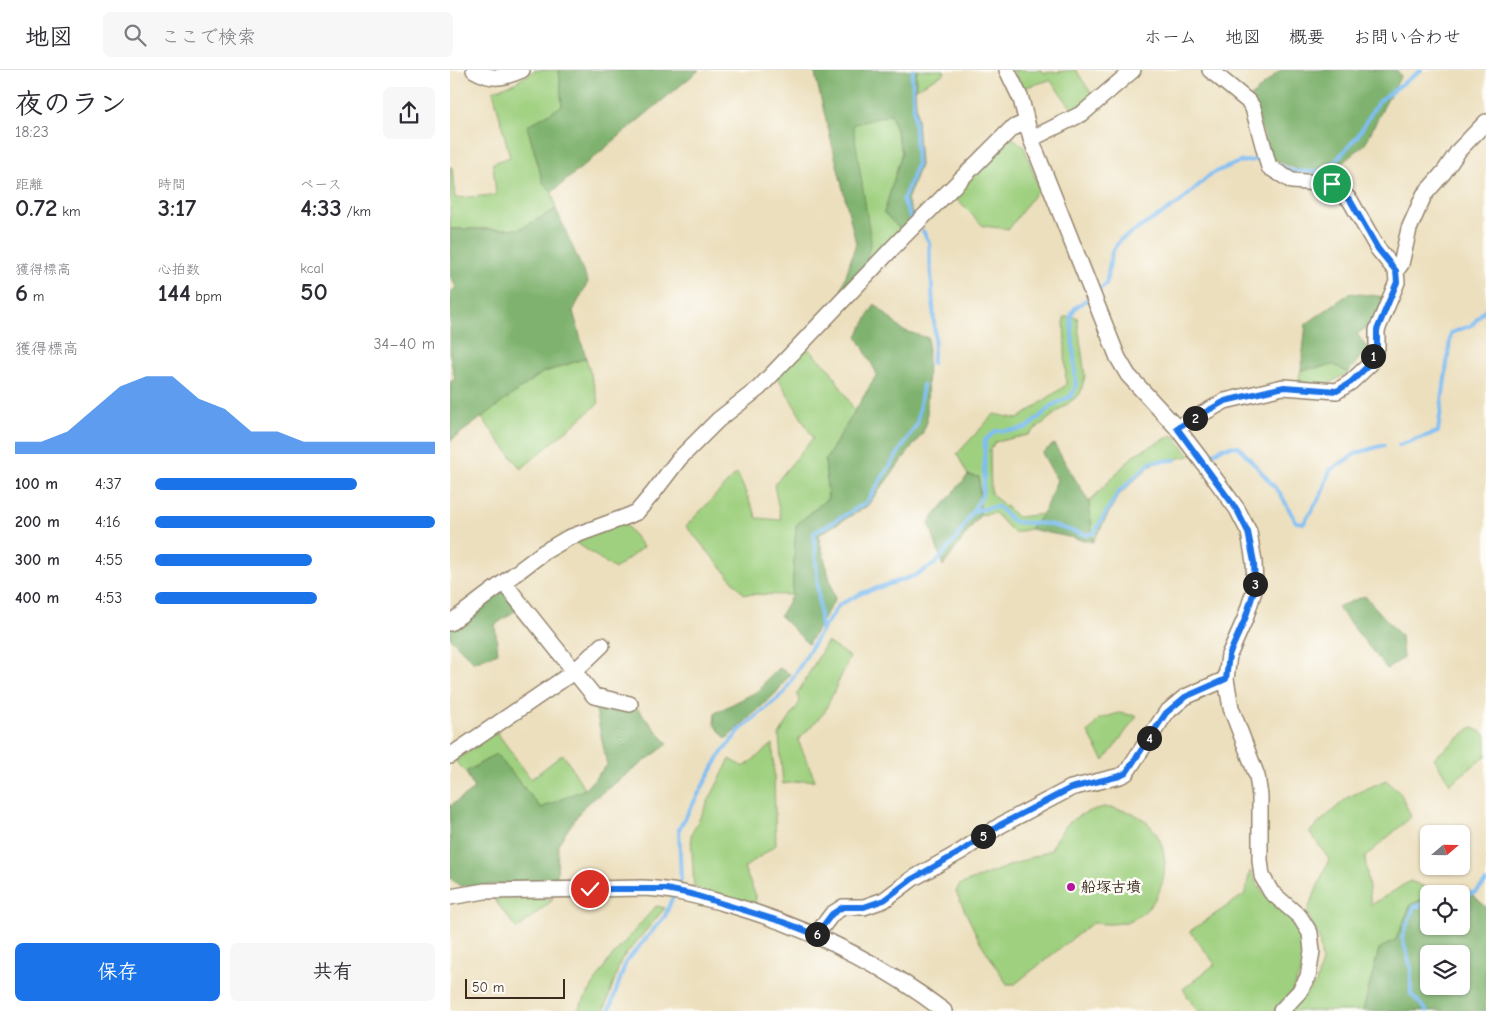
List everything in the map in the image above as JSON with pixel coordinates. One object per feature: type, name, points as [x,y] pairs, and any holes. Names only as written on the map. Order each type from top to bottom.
[{"type":"street","points":[[474,70],[486,77],[505,78],[522,70]]},
{"type":"street","points":[[1007,70],[1021,99],[1031,140],[1118,358],[1128,375],[1177,428],[1237,510],[1248,532],[1254,562],[1255,588],[1245,619],[1229,655],[1226,679],[1231,708],[1257,776],[1260,796],[1260,860],[1262,876],[1271,892],[1300,917],[1310,933],[1312,951],[1308,977],[1299,992],[1281,1011]]},
{"type":"street","points":[[1031,140],[1083,113],[1134,70]]},
{"type":"street","points":[[1177,428],[1225,401],[1284,387],[1337,391],[1351,382],[1370,364],[1377,346],[1377,330],[1397,282],[1396,271],[1378,249],[1350,200],[1332,184],[1292,181],[1267,161],[1253,108],[1249,102],[1210,70]]},
{"type":"street","points":[[450,623],[544,552],[568,538],[636,512],[654,493],[679,459],[718,420],[759,388],[903,236],[1011,129],[1026,122]]},
{"type":"street","points":[[1396,271],[1401,264],[1409,229],[1424,195],[1444,172],[1459,150],[1486,122]]},
{"type":"street","points":[[504,583],[594,696],[630,704]]},
{"type":"street","points":[[450,756],[575,671],[602,645]]},
{"type":"street","points":[[816,935],[832,914],[843,907],[864,907],[884,900],[912,879],[960,852],[1000,825],[1062,792],[1126,773],[1166,713],[1185,697],[1226,679]]},
{"type":"street","points":[[450,898],[485,891],[666,889],[691,894],[783,922],[852,951],[885,970],[944,1011]]},
{"type":"green space","points":[[535,70],[559,70],[562,106],[543,183],[552,192],[556,209],[520,229],[450,229],[450,167],[452,167],[455,198],[496,195],[493,163],[510,157],[493,91],[515,83]]},
{"type":"green space","points":[[559,70],[699,70],[552,192],[543,183],[527,126],[562,106]]},
{"type":"green space","points":[[814,70],[917,70],[915,89],[920,165],[907,200],[914,218],[901,230],[884,213],[902,152],[891,114],[853,125],[871,241],[865,269],[839,298],[856,243]]},
{"type":"green space","points":[[917,70],[944,70],[945,73],[915,89]]},
{"type":"green space","points":[[1013,70],[1042,70],[1044,73],[1076,70],[1093,96],[1073,110],[1050,80],[1023,88]]},
{"type":"green space","points":[[1280,70],[1397,70],[1401,76],[1365,144],[1323,179],[1272,159],[1251,97]]},
{"type":"green space","points":[[891,114],[902,152],[884,213],[901,230],[865,269],[852,125]]},
{"type":"green space","points":[[1013,138],[1024,147],[1039,188],[1009,229],[983,226],[953,196]]},
{"type":"green space","points":[[556,209],[588,282],[573,311],[586,358],[542,373],[450,441],[450,382],[455,379],[450,358],[450,293],[456,287],[450,276],[450,229],[520,229]]},
{"type":"green space","points":[[1350,293],[1386,297],[1377,320],[1357,334],[1367,348],[1348,373],[1335,365],[1301,370],[1306,324]]},
{"type":"green space","points":[[875,304],[902,330],[928,338],[927,422],[922,434],[867,506],[818,535],[835,599],[808,644],[780,616],[792,595],[796,525],[828,498],[825,461],[877,374],[857,336]]},
{"type":"green space","points":[[1064,317],[1077,317],[1085,376],[1080,394],[1028,435],[995,442],[990,450],[991,494],[1018,517],[1043,514],[1030,529],[1014,533],[995,513],[980,515],[979,477],[968,475],[957,454],[994,414],[1018,419],[1066,385]]},
{"type":"green space","points":[[806,347],[829,368],[855,411],[825,461],[828,498],[796,525],[792,595],[744,594],[686,526],[737,473],[757,518],[781,520],[774,485],[813,438],[777,376]]},
{"type":"green space","points":[[586,358],[599,403],[521,469],[481,417],[542,373]]},
{"type":"green space","points":[[1335,365],[1348,373],[1326,385],[1298,382],[1301,370]]},
{"type":"green space","points":[[1173,435],[1190,456],[1152,464],[1118,496],[1093,542],[1089,502],[1135,454]]},
{"type":"green space","points":[[1054,444],[1089,502],[1093,542],[1030,529],[1043,514],[1057,480],[1042,453]]},
{"type":"green space","points":[[968,475],[979,477],[980,515],[943,566],[929,522]]},
{"type":"green space","points":[[623,521],[643,547],[615,569],[574,541]]},
{"type":"green space","points":[[505,589],[519,608],[495,625],[498,653],[474,662],[450,638],[450,629]]},
{"type":"green space","points":[[1365,596],[1401,636],[1403,658],[1387,669],[1337,607]]},
{"type":"green space","points":[[827,642],[850,657],[824,713],[798,740],[815,780],[783,784],[779,735],[800,702],[797,694]]},
{"type":"green space","points":[[779,668],[790,674],[776,693],[726,739],[714,724],[715,713],[760,690],[766,680]]},
{"type":"green space","points":[[594,700],[635,706],[668,744],[584,806],[558,844],[557,883],[460,886],[450,878],[450,806],[474,789],[466,772],[496,754],[541,808],[585,789],[607,765]]},
{"type":"green space","points":[[1119,713],[1137,716],[1104,761],[1088,733],[1099,719]]},
{"type":"green space","points":[[1472,727],[1486,735],[1486,756],[1450,784],[1434,758]]},
{"type":"green space","points":[[496,731],[531,779],[563,754],[585,789],[541,808],[496,754],[466,772],[455,761]]},
{"type":"green space","points":[[773,744],[776,845],[744,868],[756,896],[755,906],[694,888],[691,835],[730,759],[744,767]]},
{"type":"green space","points":[[1386,780],[1401,794],[1411,817],[1365,857],[1371,905],[1410,881],[1420,885],[1420,900],[1411,904],[1396,940],[1379,949],[1363,1011],[1289,1011],[1316,983],[1322,962],[1319,938],[1307,912],[1329,859],[1309,832],[1348,797]]},
{"type":"green space","points":[[1104,807],[1126,811],[1138,816],[1151,827],[1160,840],[1164,856],[1164,872],[1160,888],[1153,903],[1141,914],[1126,922],[1113,924],[1092,923],[1015,984],[1007,984],[979,940],[956,892],[959,885],[1051,850],[1071,821],[1085,813]]},
{"type":"green space","points":[[1250,871],[1264,895],[1295,922],[1302,945],[1303,967],[1291,993],[1274,1011],[1197,1011],[1183,989],[1215,964],[1190,931],[1245,894]]},
{"type":"green space","points":[[1470,892],[1486,907],[1486,1011],[1363,1011],[1379,949],[1396,939],[1411,904],[1420,900],[1420,935],[1470,935]]},
{"type":"green space","points":[[494,899],[554,899],[517,929]]},
{"type":"green space","points":[[656,906],[665,908],[621,960],[604,1011],[577,1011],[609,960]]},
{"type":"waterway","points":[[911,218],[903,200],[917,165],[913,70]]},
{"type":"waterway","points":[[1278,165],[1293,171],[1316,172],[1330,167],[1357,137],[1378,102],[1421,70]]},
{"type":"waterway","points":[[1096,292],[1106,284],[1112,252],[1120,240],[1179,203],[1211,174],[1239,162],[1263,159]]},
{"type":"waterway","points":[[923,231],[929,242],[935,337],[932,364]]},
{"type":"waterway","points":[[677,887],[681,879],[679,829],[720,755],[740,730],[784,693],[839,605],[862,593],[914,576],[935,564],[956,539],[982,496],[985,440],[996,431],[1017,430],[1028,427],[1053,405],[1071,396],[1076,386],[1071,316],[1075,308],[1090,297]]},
{"type":"waterway","points":[[1399,445],[1438,432],[1451,333],[1472,325],[1486,308]]},
{"type":"waterway","points":[[821,631],[814,533],[866,503],[917,424],[923,385]]},
{"type":"waterway","points":[[1208,457],[1222,448],[1238,446],[1280,493],[1296,522],[1304,523],[1321,495],[1330,470],[1357,453],[1384,445]]},
{"type":"waterway","points":[[974,511],[997,506],[1014,522],[1048,524],[1086,535],[1094,533],[1118,493],[1151,462],[1175,460]]},
{"type":"waterway","points":[[1470,894],[1476,892],[1486,882]]},
{"type":"waterway","points":[[609,1011],[626,962],[665,916],[673,896]]},
{"type":"waterway","points":[[1420,905],[1414,907],[1402,937],[1411,968],[1411,994],[1427,1011]]},
{"type":"place","name":"船塚古墳","points":[[1071,887]]},
{"type":"route","points":[[590,889],[666,889],[691,894],[741,908],[816,935],[832,914],[843,907],[864,907],[884,900],[912,879],[960,852],[1000,825],[1071,788],[1126,773],[1166,713],[1185,697],[1226,679],[1229,655],[1245,619],[1255,588],[1254,562],[1248,532],[1237,510],[1177,428],[1225,401],[1284,387],[1337,391],[1351,382],[1370,364],[1377,346],[1377,330],[1397,282],[1396,271],[1378,249],[1350,200],[1332,184]]}]
